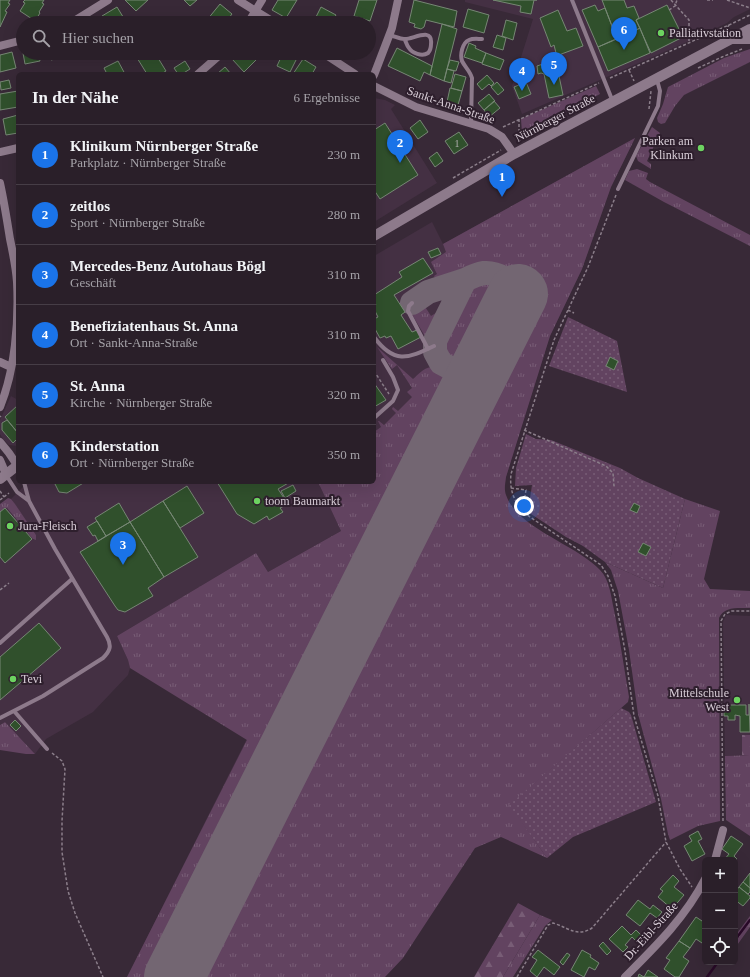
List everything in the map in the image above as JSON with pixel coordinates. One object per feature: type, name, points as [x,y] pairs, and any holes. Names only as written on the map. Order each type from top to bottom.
[{"type":"main road","name":"Nürnberger Straße","points":[[376,235],[514,154],[614,102],[658,83],[727,40],[750,29]]},
{"type":"main road","points":[[727,40],[750,39]]},
{"type":"main road","points":[[3,476],[16,467]]},
{"type":"street","points":[[82,16],[108,0]]},
{"type":"street","points":[[238,0],[264,16]]},
{"type":"street","points":[[253,16],[262,0]]},
{"type":"street","points":[[375,72],[390,35],[398,0]]},
{"type":"street","points":[[0,46],[16,42]]},
{"type":"street","points":[[200,72],[214,60]]},
{"type":"street","points":[[334,60],[352,72]]},
{"type":"street","name":"Sankt-Anna-Straße","points":[[376,87],[416,107],[486,127],[497,133],[507,143],[514,154]]},
{"type":"street","points":[[0,152],[16,148]]},
{"type":"street","points":[[0,182],[16,274]]},
{"type":"street","points":[[0,407],[3,391],[11,367],[16,322]]},
{"type":"street","points":[[0,362],[11,367]]},
{"type":"street","points":[[0,442],[10,453],[16,463]]},
{"type":"street","points":[[0,460],[3,476]]},
{"type":"street","points":[[716,857],[723,830]]},
{"type":"street","name":"Dr.-Eibl-Straße","points":[[625,977],[674,926],[702,885]]},
{"type":"lane","points":[[572,0],[604,81],[614,102]]},
{"type":"lane","points":[[390,35],[405,40],[423,34],[427,35],[431,39],[430,50],[427,54],[421,55],[414,53],[409,49],[405,40]]},
{"type":"lane","points":[[471,123],[472,78],[462,60],[461,55],[462,48],[466,42],[470,40],[482,39]]},
{"type":"lane","points":[[618,189],[655,114],[660,97],[658,83]]},
{"type":"lane","points":[[412,303],[408,308],[408,311],[428,349]]},
{"type":"lane","points":[[376,338],[386,350],[398,356],[411,356],[434,346]]},
{"type":"lane","points":[[376,416],[393,401],[398,390],[397,384],[383,360]]},
{"type":"lane","points":[[3,476],[17,492],[30,501]]},
{"type":"lane","points":[[0,718],[43,696],[103,658],[109,652],[110,645],[110,642],[72,579],[30,501],[25,484]]},
{"type":"lane","points":[[0,643],[72,579]]},
{"type":"lane","points":[[14,711],[47,749]]},
{"type":"path","points":[[671,0],[689,20],[689,43]]},
{"type":"path","points":[[669,10],[675,6],[676,0]]},
{"type":"path","points":[[707,0],[713,0]]},
{"type":"path","points":[[728,0],[750,8]]},
{"type":"path","points":[[501,128],[750,15]]},
{"type":"path","points":[[694,70],[722,56],[743,48]]},
{"type":"path","points":[[629,70],[635,82]]},
{"type":"path","points":[[647,94],[658,83]]},
{"type":"path","points":[[519,119],[518,129],[523,139]]},
{"type":"path","points":[[618,189],[596,248],[552,346],[511,474],[511,488],[516,503],[521,510],[601,565],[608,576],[615,596],[621,628],[634,716],[658,796],[666,842],[680,869],[697,894]]},
{"type":"path","points":[[568,310],[574,313]]},
{"type":"path","points":[[376,374],[393,401]]},
{"type":"path","points":[[524,430],[606,466],[613,473],[614,486]]},
{"type":"path","points":[[511,488],[526,490],[525,496]]},
{"type":"path","points":[[0,491],[4,497]]},
{"type":"path","points":[[0,500],[9,493]]},
{"type":"path","points":[[0,590],[9,583]]},
{"type":"path","points":[[723,830],[721,621],[725,614],[732,611],[750,611]]},
{"type":"path","points":[[47,749],[62,761],[65,769],[62,852],[68,891],[75,913],[103,977]]},
{"type":"path","points":[[517,977],[548,925],[553,923],[578,933],[585,932],[592,928],[666,842]]},
{"type":"shaded area","points":[[465,0],[750,0],[750,9],[734,17],[727,23],[687,42],[522,114],[512,86],[533,19],[465,2]]},
{"type":"shaded area","points":[[376,98],[385,100],[395,105],[391,109],[437,183],[376,221]]},
{"type":"shaded area","points":[[635,138],[611,187],[582,269],[550,336],[506,477],[505,487],[240,977],[127,977],[388,458],[376,437],[376,255],[432,222],[443,244]]},
{"type":"shaded area","points":[[11,396],[16,399],[16,446],[9,445],[3,439],[0,434],[0,420]]},
{"type":"shaded area","points":[[26,484],[319,484],[341,531],[268,572],[256,553],[117,636],[128,660],[130,668],[128,675],[93,712],[46,739],[35,754],[5,722],[0,725],[0,512],[7,508],[34,540],[36,535],[11,499]]},
{"type":"shaded area","name":"Mittelschule West","points":[[726,615],[750,616],[750,735],[742,735],[742,755],[725,756],[723,622]]},
{"type":"green space","points":[[750,49],[750,62],[684,95],[675,106],[665,123],[661,124],[658,122],[657,118],[668,87],[724,58]]},
{"type":"green space","points":[[596,86],[600,94],[528,132],[522,133],[521,119]]},
{"type":"green space","points":[[652,127],[660,133],[647,161],[651,164],[651,169],[638,161],[636,156]]},
{"type":"green space","points":[[635,138],[611,187],[582,269],[550,336],[505,482],[506,495],[512,507],[522,517],[548,536],[590,561],[600,570],[606,579],[611,594],[629,697],[628,702],[510,805],[547,858],[501,837],[475,848],[403,958],[385,977],[182,977],[529,288],[488,269],[439,285],[434,276],[437,274],[431,262],[446,252],[443,244]]},
{"type":"green space","points":[[637,169],[648,173],[646,179],[650,182],[750,235],[750,246],[664,202],[625,180],[629,171]]},
{"type":"green space","points":[[488,276],[496,278],[506,284],[509,295],[476,361],[468,369],[461,370],[449,363],[442,355],[440,347],[443,333],[462,292],[467,285],[473,280]]},
{"type":"green space","points":[[458,285],[429,343],[410,311],[422,302],[431,316],[447,306],[439,292]]},
{"type":"green space","points":[[568,317],[617,341],[627,392],[549,366]]},
{"type":"green space","points":[[377,347],[413,379],[423,370],[431,367],[438,368],[457,376],[461,383],[461,388],[166,977],[127,977],[247,740],[130,668],[117,636],[256,553],[268,572],[341,531],[319,484],[376,484],[376,431],[381,427],[378,421],[384,425],[396,413],[392,409],[393,407],[398,411],[412,397],[407,392],[412,388],[397,365],[392,369]]},
{"type":"green space","points":[[526,434],[536,439],[551,440],[620,468],[638,478],[685,499],[663,588],[605,562],[583,546],[566,537],[528,512],[532,485],[515,486],[516,468]]},
{"type":"green space","points":[[8,498],[15,504],[36,535],[36,540],[33,539],[7,508],[0,512],[0,504]]},
{"type":"green space","points":[[685,499],[720,511],[704,579],[710,589],[750,591],[750,608],[732,608],[724,611],[719,618],[720,821],[698,826],[670,840],[661,799],[638,714],[629,650],[618,591],[611,570],[605,562],[663,588]]},
{"type":"green space","points":[[621,708],[629,712],[631,715],[656,802],[573,837],[547,858],[509,805]]},
{"type":"green space","points":[[5,722],[35,754],[0,750],[0,725]]},
{"type":"green space","points":[[742,735],[750,735],[750,755],[742,755]]},
{"type":"green space","points":[[750,755],[750,836],[726,820],[725,756]]},
{"type":"green space","points":[[518,903],[540,915],[503,977],[474,977]]},
{"type":"green space","points":[[540,915],[552,920],[545,926],[513,977],[503,977]]},
{"type":"green space","points":[[750,916],[750,927],[738,944],[738,932]]},
{"type":"building","points":[[0,0],[10,0],[8,3],[10,4],[5,11],[7,12],[0,27]]},
{"type":"building","points":[[25,0],[44,0],[42,3],[44,4],[38,16],[28,16],[20,11],[25,3],[23,2]]},
{"type":"building","points":[[125,0],[148,0],[136,11]]},
{"type":"building","points":[[184,0],[197,0],[190,6]]},
{"type":"building","points":[[278,0],[297,0],[287,16],[282,16],[272,10]]},
{"type":"building","points":[[359,0],[377,0],[372,16],[354,16]]},
{"type":"building","points":[[414,0],[457,11],[454,27],[426,20],[424,27],[421,29],[414,27],[415,24],[409,22]]},
{"type":"building","points":[[493,0],[534,0],[531,14],[520,12],[521,6]]},
{"type":"building","points":[[602,0],[624,0],[627,8],[634,6],[639,18],[636,20],[640,28],[633,32],[631,28],[615,34]]},
{"type":"building","points":[[220,4],[232,14],[230,16],[210,16]]},
{"type":"building","points":[[595,5],[598,11],[605,8],[617,39],[598,47],[582,10]]},
{"type":"building","name":"Palliativstation","points":[[667,5],[683,37],[651,53],[636,20]]},
{"type":"building","points":[[117,7],[123,16],[102,16]]},
{"type":"building","points":[[321,7],[336,15],[335,16],[316,16]]},
{"type":"building","points":[[468,9],[489,15],[484,33],[463,27]]},
{"type":"building","points":[[558,10],[567,31],[576,28],[583,46],[556,56],[553,59],[550,56],[556,53],[554,45],[551,47],[540,18]]},
{"type":"building","points":[[506,20],[517,23],[513,40],[502,36]]},
{"type":"building","points":[[442,24],[457,29],[444,81],[430,75]]},
{"type":"building","points":[[640,28],[650,53],[608,71],[598,47]]},
{"type":"building","points":[[497,35],[506,38],[503,50],[493,47]]},
{"type":"building","points":[[469,43],[476,46],[475,48],[486,53],[482,63],[464,57]]},
{"type":"building","points":[[397,48],[432,66],[430,75],[424,72],[420,81],[388,66]]},
{"type":"building","points":[[12,52],[16,68],[0,72],[0,55]]},
{"type":"building","points":[[486,53],[504,60],[500,70],[482,64]]},
{"type":"building","points":[[544,57],[553,57],[555,65],[560,68],[558,71],[563,95],[549,98],[544,74],[538,74],[537,66],[543,64],[542,60]]},
{"type":"building","points":[[24,60],[40,61],[25,64]]},
{"type":"building","points":[[138,60],[159,60],[166,71],[164,72],[146,72]]},
{"type":"building","points":[[233,60],[256,60],[244,72]]},
{"type":"building","points":[[280,60],[296,60],[290,72],[277,66]]},
{"type":"building","points":[[302,60],[316,67],[313,72],[294,72]]},
{"type":"building","points":[[450,60],[459,62],[456,71],[447,69]]},
{"type":"building","points":[[118,61],[124,72],[106,72],[104,68]]},
{"type":"building","points":[[185,61],[190,69],[185,72],[177,72],[174,68]]},
{"type":"building","points":[[225,67],[229,72],[219,72]]},
{"type":"building","points":[[447,69],[454,71],[451,83],[444,81]]},
{"type":"building","points":[[455,74],[466,77],[462,91],[451,88]]},
{"type":"building","points":[[487,75],[494,83],[491,86],[489,84],[482,90],[477,84]]},
{"type":"building","points":[[9,80],[11,88],[1,90],[0,82]]},
{"type":"building","points":[[497,82],[504,90],[498,95],[491,87]]},
{"type":"building","points":[[526,82],[531,94],[519,99],[514,87]]},
{"type":"building","points":[[450,88],[462,91],[458,105],[447,102]]},
{"type":"building","points":[[16,91],[16,107],[0,110],[0,94]]},
{"type":"building","points":[[489,94],[495,101],[484,110],[478,103]]},
{"type":"building","points":[[494,101],[500,108],[489,117],[484,110]]},
{"type":"building","points":[[16,116],[16,133],[6,135],[3,119]]},
{"type":"building","points":[[420,120],[428,132],[418,139],[410,128]]},
{"type":"building","points":[[385,123],[418,175],[380,199],[376,193],[376,129]]},
{"type":"building","points":[[459,132],[468,145],[454,154],[445,141]]},
{"type":"building","points":[[437,152],[443,161],[435,167],[429,158]]},
{"type":"building","points":[[438,248],[441,254],[431,258],[428,252]]},
{"type":"building","points":[[423,258],[433,273],[394,295],[405,312],[401,315],[412,332],[417,330],[421,337],[398,349],[391,336],[380,338],[376,331],[376,318],[378,317],[376,313],[376,294],[402,277],[399,272]]},
{"type":"building","points":[[610,357],[618,361],[614,370],[606,366]]},
{"type":"building","points":[[376,386],[386,400],[376,406]]},
{"type":"building","points":[[16,407],[16,431],[5,417]]},
{"type":"building","points":[[7,420],[16,431],[16,440],[13,443],[2,430],[2,423]]},
{"type":"building","points":[[55,484],[82,484],[67,493],[59,492]]},
{"type":"building","name":"toom Baumarkt","points":[[218,484],[287,484],[278,489],[288,504],[280,508],[283,512],[269,520],[267,516],[254,524],[237,514]]},
{"type":"building","points":[[293,485],[296,491],[285,498],[281,491]]},
{"type":"building","points":[[187,486],[204,513],[180,528],[163,501]]},
{"type":"building","points":[[163,501],[198,557],[164,577],[130,522]]},
{"type":"building","points":[[119,503],[130,522],[106,536],[95,518]]},
{"type":"building","points":[[634,503],[640,506],[637,513],[630,510]]},
{"type":"building","name":"Jura-Fleisch","points":[[5,508],[32,539],[5,563],[0,557],[0,512]]},
{"type":"building","points":[[97,521],[106,536],[98,541],[95,535],[93,536],[87,527]]},
{"type":"building","points":[[130,522],[164,577],[148,588],[153,596],[125,612],[118,610],[115,606],[80,552]]},
{"type":"building","points":[[643,543],[651,547],[646,556],[638,552]]},
{"type":"building","name":"Tevi","points":[[39,623],[61,648],[0,700],[0,657]]},
{"type":"building","points":[[749,704],[750,732],[740,732],[740,716],[735,715],[735,720],[728,720],[728,716],[724,716],[724,705],[746,705],[746,715],[749,715]]},
{"type":"building","points":[[15,720],[21,726],[16,731],[10,725]]},
{"type":"building","points":[[698,831],[702,839],[698,841],[705,854],[692,861],[684,846],[692,841],[689,836]]},
{"type":"building","points":[[731,836],[743,844],[734,856],[735,857],[726,857],[729,854],[722,849]]},
{"type":"building","points":[[750,873],[750,888],[743,882]]},
{"type":"building","points":[[673,875],[679,881],[674,887],[684,895],[672,909],[658,897],[663,891],[660,889]]},
{"type":"building","points":[[743,882],[750,888],[750,892],[748,894],[739,887]]},
{"type":"building","points":[[739,887],[750,896],[743,906],[738,902]]},
{"type":"building","points":[[638,900],[650,909],[653,905],[662,912],[657,918],[650,913],[640,926],[626,915]]},
{"type":"building","points":[[696,917],[702,921],[702,943],[696,939],[690,948],[679,941]]},
{"type":"building","points":[[622,926],[631,935],[636,930],[645,939],[640,945],[632,937],[625,945],[628,947],[623,952],[609,939]]},
{"type":"building","points":[[679,941],[690,948],[683,957],[689,961],[679,977],[675,977],[664,969],[670,960],[666,958]]},
{"type":"building","points":[[603,942],[611,951],[607,955],[599,946]]},
{"type":"building","points":[[538,950],[560,967],[554,975],[544,967],[537,977],[530,971],[537,960],[532,957]]},
{"type":"building","points":[[582,950],[591,955],[590,957],[599,963],[595,970],[589,967],[584,977],[571,970]]},
{"type":"building","points":[[567,953],[570,955],[563,965],[560,962]]},
{"type":"building","points":[[648,970],[658,977],[644,977]]},
{"type":"waterway","points":[[738,936],[750,920]]},
{"type":"waterway","points":[[707,977],[716,965]]},
{"type":"taxiway","points":[[475,381],[441,363],[435,352],[435,341],[465,280],[481,273],[494,274],[509,281],[516,289],[518,294]]},
{"type":"taxiway","points":[[412,303],[428,292],[465,280]]},
{"type":"runway","points":[[174,977],[518,294]]},
{"type":"place","name":"Palliativstation","points":[[661,33]]},
{"type":"place","name":"Kinderstation","points":[[624,50]]},
{"type":"place","name":"St. Anna","points":[[554,85]]},
{"type":"place","name":"Benefiziatenhaus St. Anna","points":[[522,91]]},
{"type":"place","name":"Parken am Klinkum","points":[[701,148]]},
{"type":"place","name":"zeitlos","points":[[400,163]]},
{"type":"place","name":"Klinikum Nürnberger Straße","points":[[502,197]]},
{"type":"place","name":"toom Baumarkt","points":[[257,501]]},
{"type":"place","name":"Jura-Fleisch","points":[[10,526]]},
{"type":"place","name":"Mercedes-Benz Autohaus Bögl","points":[[123,565]]},
{"type":"place","name":"Tevi","points":[[13,679]]},
{"type":"place","name":"Mittelschule West","points":[[737,700]]}]
